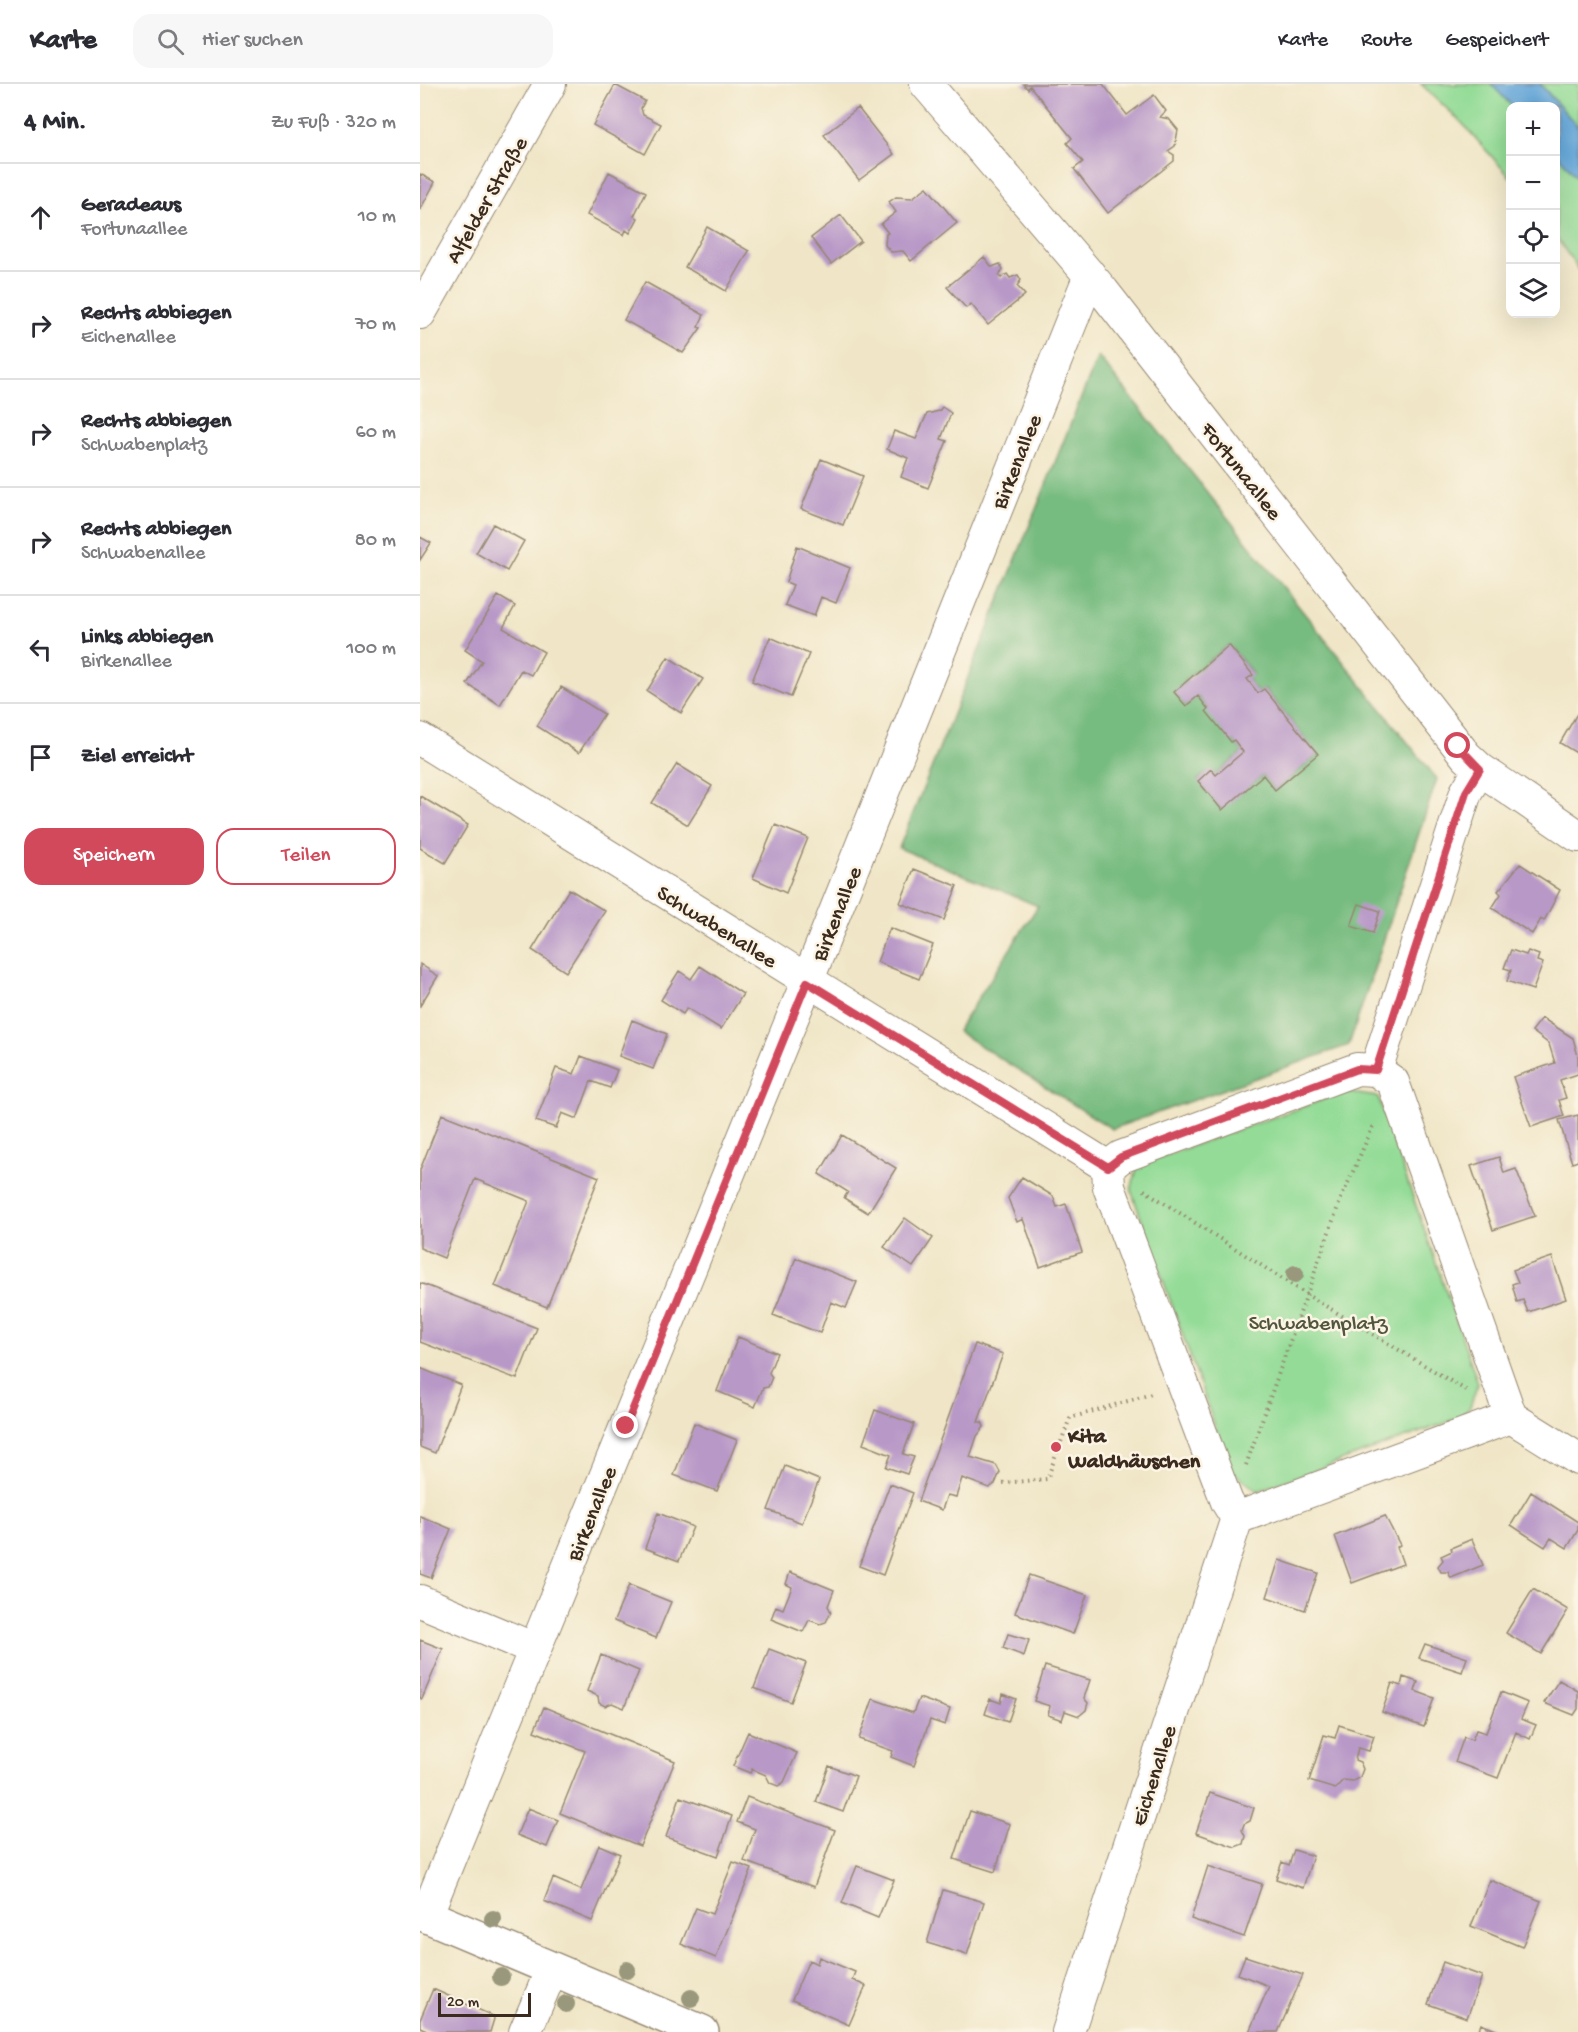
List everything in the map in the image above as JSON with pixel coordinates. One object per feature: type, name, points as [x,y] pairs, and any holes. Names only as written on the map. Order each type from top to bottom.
[{"type":"main road","points":[[423,1915],[702,2032]]},
{"type":"street","name":"Alfelder Straße","points":[[420,313],[550,84]]},
{"type":"street","name":"Fortunaallee","points":[[926,84],[1090,274],[1458,746],[1480,769],[1578,836]]},
{"type":"street","name":"Birkenallee","points":[[423,1915],[535,1649],[807,982],[1090,274]]},
{"type":"street","name":"Schwabenallee","points":[[420,739],[807,982],[1108,1167]]},
{"type":"street","points":[[1480,769],[1466,792],[1384,1076],[1511,1417],[1578,1459]]},
{"type":"street","points":[[1384,1076],[1357,1069],[1121,1157],[1108,1167],[1109,1187],[1232,1510],[1511,1417]]},
{"type":"street","name":"Eichenallee","points":[[1068,2032],[1232,1510]]},
{"type":"street","points":[[420,1601],[535,1649]]},
{"type":"street","points":[[525,2032],[552,1969]]},
{"type":"path","points":[[1232,1510],[1243,1474],[1309,1296],[1384,1076]]},
{"type":"path","points":[[1108,1167],[1309,1296],[1511,1417]]},
{"type":"path","points":[[1003,1483],[1047,1479],[1070,1418],[1161,1391]]},
{"type":"green space","points":[[1421,84],[1491,84],[1508,102],[1506,102],[1506,172],[1462,123]]},
{"type":"green space","points":[[1540,84],[1578,84],[1578,127],[1560,107],[1560,102],[1556,102]]},
{"type":"green space","points":[[1560,158],[1578,178],[1578,269],[1560,243]]},
{"type":"green space","points":[[1098,356],[1437,779],[1349,1045],[1112,1129],[957,1031],[1038,906],[899,848]],"holes":[[[1229,645],[1253,674],[1247,679],[1258,693],[1265,689],[1318,755],[1275,790],[1263,775],[1221,809],[1198,780],[1211,770],[1216,775],[1243,752],[1234,740],[1231,741],[1198,696],[1186,706],[1175,692],[1186,682],[1185,680]]]},
{"type":"green space","name":"Schwabenplatz","points":[[1345,1092],[1378,1097],[1478,1383],[1470,1407],[1459,1418],[1258,1491],[1231,1471],[1131,1190],[1138,1165]]},
{"type":"water","points":[[1491,84],[1540,84],[1556,102],[1508,102]]},
{"type":"water","points":[[1560,107],[1578,127],[1578,178],[1560,158]]},
{"type":"building","points":[[1023,84],[1103,84],[1127,115],[1154,95],[1166,111],[1160,117],[1169,119],[1178,130],[1175,146],[1168,151],[1174,155],[1174,161],[1108,213],[1074,169],[1083,162],[1067,143],[1072,138],[1030,86],[1028,89]]},
{"type":"building","points":[[615,85],[645,101],[641,108],[643,115],[661,124],[645,154],[593,125]]},
{"type":"building","points":[[858,108],[894,154],[859,180],[824,135]]},
{"type":"building","points":[[609,172],[646,192],[634,216],[638,218],[630,233],[626,230],[624,235],[587,215]]},
{"type":"building","points":[[420,174],[435,182],[420,210]]},
{"type":"building","points":[[927,187],[957,223],[911,261],[903,251],[891,252],[885,245],[888,233],[881,224],[896,212],[889,202],[896,197],[912,198]]},
{"type":"building","points":[[841,215],[861,241],[831,264],[811,238]]},
{"type":"building","points":[[707,227],[749,251],[726,291],[685,267]]},
{"type":"building","points":[[984,257],[992,267],[1000,264],[1003,269],[999,276],[1001,278],[1007,274],[1010,278],[1018,275],[1021,280],[1017,286],[1025,295],[988,325],[971,304],[966,308],[947,287]]},
{"type":"building","points":[[645,282],[704,315],[698,327],[701,328],[683,353],[624,320]]},
{"type":"building","points":[[942,407],[951,413],[941,439],[947,441],[928,488],[901,477],[908,458],[887,449],[894,431],[916,439],[927,414],[939,411]]},
{"type":"building","points":[[821,459],[863,476],[843,525],[801,509]]},
{"type":"building","points":[[493,524],[524,541],[507,571],[476,553]]},
{"type":"building","points":[[420,537],[431,543],[420,560]]},
{"type":"building","points":[[797,546],[850,568],[836,603],[821,597],[814,616],[785,605],[793,585],[786,582]]},
{"type":"building","points":[[498,596],[515,606],[503,628],[544,652],[531,675],[521,670],[500,705],[467,684],[482,661],[465,650]]},
{"type":"building","points":[[770,637],[809,654],[791,697],[752,681]]},
{"type":"building","points":[[1229,645],[1253,675],[1247,679],[1258,693],[1264,689],[1318,754],[1275,790],[1263,775],[1222,810],[1198,781],[1211,769],[1216,775],[1243,752],[1234,740],[1231,742],[1206,711],[1208,709],[1198,696],[1186,706],[1174,692]]},
{"type":"building","points":[[668,657],[703,679],[681,713],[647,691]]},
{"type":"building","points":[[561,687],[604,714],[579,753],[537,726]]},
{"type":"building","points":[[1578,712],[1578,754],[1560,743]]},
{"type":"building","points":[[677,764],[712,786],[688,825],[652,803]]},
{"type":"building","points":[[420,796],[468,825],[445,863],[420,848]]},
{"type":"building","points":[[775,825],[808,838],[786,893],[753,878]]},
{"type":"building","points":[[1520,864],[1560,890],[1544,921],[1541,919],[1532,934],[1492,908],[1501,894],[1498,891]]},
{"type":"building","points":[[914,869],[957,886],[944,920],[900,903]]},
{"type":"building","points":[[569,889],[605,911],[566,972],[532,950]]},
{"type":"building","points":[[1359,904],[1380,911],[1373,933],[1351,926]]},
{"type":"building","points":[[890,928],[933,945],[919,979],[877,962]]},
{"type":"building","points":[[1511,950],[1526,955],[1528,951],[1539,955],[1537,961],[1543,963],[1533,990],[1507,981],[1511,970],[1504,968]]},
{"type":"building","points":[[420,964],[438,976],[420,1006]]},
{"type":"building","points":[[700,966],[743,994],[721,1029],[687,1008],[683,1014],[661,1000],[679,971],[691,979]]},
{"type":"building","points":[[1542,1018],[1573,1038],[1578,1056],[1578,1074],[1560,1080],[1566,1098],[1559,1100],[1564,1116],[1531,1127],[1513,1077],[1555,1063],[1549,1044],[1532,1031]]},
{"type":"building","points":[[632,1020],[667,1034],[653,1069],[619,1056]]},
{"type":"building","points":[[581,1056],[617,1070],[610,1088],[591,1081],[577,1119],[562,1113],[556,1128],[536,1121],[556,1068],[574,1074]]},
{"type":"building","points":[[442,1114],[599,1177],[547,1307],[495,1286],[529,1201],[475,1179],[444,1258],[420,1248],[420,1170]]},
{"type":"building","points":[[1578,1115],[1578,1161],[1572,1163],[1559,1120]]},
{"type":"building","points":[[842,1135],[896,1168],[868,1213],[844,1198],[848,1192],[819,1174]]},
{"type":"building","points":[[1499,1157],[1504,1173],[1516,1169],[1535,1216],[1493,1230],[1471,1166]]},
{"type":"building","points":[[1022,1177],[1053,1196],[1057,1207],[1066,1204],[1082,1252],[1040,1267],[1023,1219],[1017,1222],[1008,1198]]},
{"type":"building","points":[[905,1218],[933,1238],[913,1267],[884,1247]]},
{"type":"building","points":[[1552,1257],[1566,1299],[1528,1312],[1523,1300],[1517,1302],[1512,1284],[1518,1282],[1513,1270]]},
{"type":"building","points":[[796,1258],[857,1282],[846,1308],[831,1302],[820,1333],[773,1315]]},
{"type":"building","points":[[420,1283],[537,1328],[517,1379],[420,1342]]},
{"type":"building","points":[[738,1337],[777,1353],[769,1373],[772,1377],[768,1387],[763,1388],[755,1407],[717,1391]]},
{"type":"building","points":[[975,1344],[1003,1354],[978,1422],[982,1422],[984,1427],[977,1436],[970,1457],[996,1465],[1000,1472],[995,1484],[989,1488],[962,1478],[956,1497],[947,1495],[942,1510],[918,1501]]},
{"type":"building","points":[[420,1368],[461,1385],[435,1453],[420,1447]]},
{"type":"building","points":[[875,1410],[914,1424],[903,1454],[914,1457],[907,1474],[886,1467],[891,1455],[863,1444]]},
{"type":"building","points":[[694,1423],[737,1440],[717,1491],[674,1475]]},
{"type":"building","points":[[785,1466],[819,1480],[802,1523],[768,1510]]},
{"type":"building","points":[[890,1484],[913,1493],[883,1575],[859,1566]]},
{"type":"building","points":[[1531,1492],[1578,1522],[1578,1530],[1567,1548],[1551,1538],[1545,1547],[1511,1525]]},
{"type":"building","points":[[658,1513],[693,1527],[679,1561],[645,1548]]},
{"type":"building","points":[[420,1516],[451,1529],[431,1578],[420,1574]]},
{"type":"building","points":[[1385,1516],[1400,1545],[1397,1547],[1403,1564],[1352,1583],[1335,1536]]},
{"type":"building","points":[[1472,1539],[1483,1565],[1451,1578],[1448,1572],[1441,1572],[1438,1566],[1443,1560],[1441,1556],[1452,1551],[1451,1548]]},
{"type":"building","points":[[1279,1560],[1318,1573],[1305,1610],[1267,1597]]},
{"type":"building","points":[[790,1572],[834,1590],[828,1606],[831,1612],[826,1622],[820,1624],[809,1620],[803,1632],[771,1619],[776,1606],[783,1609],[792,1587],[786,1584]]},
{"type":"building","points":[[1029,1575],[1087,1595],[1073,1634],[1015,1613]]},
{"type":"building","points":[[629,1585],[671,1602],[656,1638],[614,1621]]},
{"type":"building","points":[[1533,1589],[1568,1610],[1541,1654],[1506,1633]]},
{"type":"building","points":[[1008,1634],[1029,1640],[1024,1656],[1003,1648]]},
{"type":"building","points":[[420,1640],[443,1649],[422,1699],[420,1698]]},
{"type":"building","points":[[1425,1644],[1467,1658],[1462,1672],[1419,1658]]},
{"type":"building","points":[[769,1649],[806,1663],[791,1702],[754,1688]]},
{"type":"building","points":[[601,1655],[639,1671],[624,1708],[612,1703],[605,1706],[599,1703],[598,1696],[587,1691]]},
{"type":"building","points":[[1045,1666],[1090,1680],[1084,1698],[1088,1703],[1086,1710],[1079,1716],[1065,1711],[1062,1720],[1048,1715],[1050,1706],[1034,1701]]},
{"type":"building","points":[[1403,1677],[1418,1682],[1415,1691],[1434,1698],[1424,1727],[1382,1712],[1392,1683],[1401,1686]]},
{"type":"building","points":[[1559,1680],[1578,1691],[1578,1709],[1574,1715],[1544,1703]]},
{"type":"building","points":[[1501,1692],[1528,1703],[1521,1719],[1536,1725],[1530,1739],[1516,1732],[1498,1778],[1455,1762],[1464,1737],[1472,1740],[1476,1730],[1486,1733]]},
{"type":"building","points":[[1003,1694],[1016,1699],[1008,1722],[985,1714],[990,1699],[1001,1703]]},
{"type":"building","points":[[919,1698],[950,1709],[945,1725],[930,1720],[914,1766],[891,1757],[893,1751],[859,1739],[873,1699],[913,1713]]},
{"type":"building","points":[[544,1707],[675,1761],[640,1846],[560,1813],[585,1751],[534,1731]]},
{"type":"building","points":[[1339,1725],[1374,1736],[1369,1751],[1358,1748],[1355,1760],[1360,1762],[1363,1769],[1360,1777],[1353,1781],[1343,1780],[1335,1789],[1309,1781],[1324,1735],[1335,1738]]},
{"type":"building","points":[[748,1732],[797,1753],[784,1782],[778,1786],[770,1783],[766,1775],[752,1769],[750,1773],[733,1766]]},
{"type":"building","points":[[829,1766],[856,1776],[843,1812],[816,1802]]},
{"type":"building","points":[[1210,1793],[1254,1808],[1250,1821],[1244,1824],[1242,1830],[1245,1836],[1243,1844],[1235,1847],[1196,1833]]},
{"type":"building","points":[[680,1797],[732,1816],[718,1856],[666,1837]]},
{"type":"building","points":[[747,1797],[835,1830],[814,1887],[744,1861],[755,1829],[737,1822]]},
{"type":"building","points":[[528,1808],[558,1820],[547,1847],[517,1835]]},
{"type":"building","points":[[970,1811],[1010,1824],[995,1872],[954,1859]]},
{"type":"building","points":[[599,1845],[620,1854],[592,1921],[544,1901],[553,1878],[581,1890]]},
{"type":"building","points":[[1294,1850],[1313,1856],[1303,1888],[1276,1879],[1282,1862],[1289,1865]]},
{"type":"building","points":[[733,1862],[752,1869],[716,1958],[681,1944],[696,1908],[712,1914]]},
{"type":"building","points":[[857,1866],[894,1880],[878,1918],[842,1903]]},
{"type":"building","points":[[1208,1866],[1262,1884],[1244,1937],[1191,1919]]},
{"type":"building","points":[[1490,1880],[1541,1901],[1522,1947],[1471,1926]]},
{"type":"building","points":[[943,1890],[984,1902],[967,1955],[927,1943]]},
{"type":"building","points":[[1245,1956],[1303,1975],[1278,2032],[1249,2032],[1269,1986],[1238,1974]]},
{"type":"building","points":[[819,1957],[855,1972],[852,1980],[866,1986],[849,2025],[792,2000],[809,1960],[817,1964]]},
{"type":"building","points":[[1443,1962],[1482,1976],[1467,2018],[1428,2004]]},
{"type":"building","points":[[433,1989],[493,2016],[490,2032],[431,2032],[420,2027],[420,2020]]},
{"type":"building","points":[[1481,2024],[1501,2032],[1478,2032]]},
{"type":"place","name":"Kita Waldhäuschen","points":[[1056,1447]]},
{"type":"route","points":[[626,1426],[807,982],[1108,1167],[1121,1157],[1357,1069],[1376,1070],[1466,792],[1480,769],[1458,746]]}]
